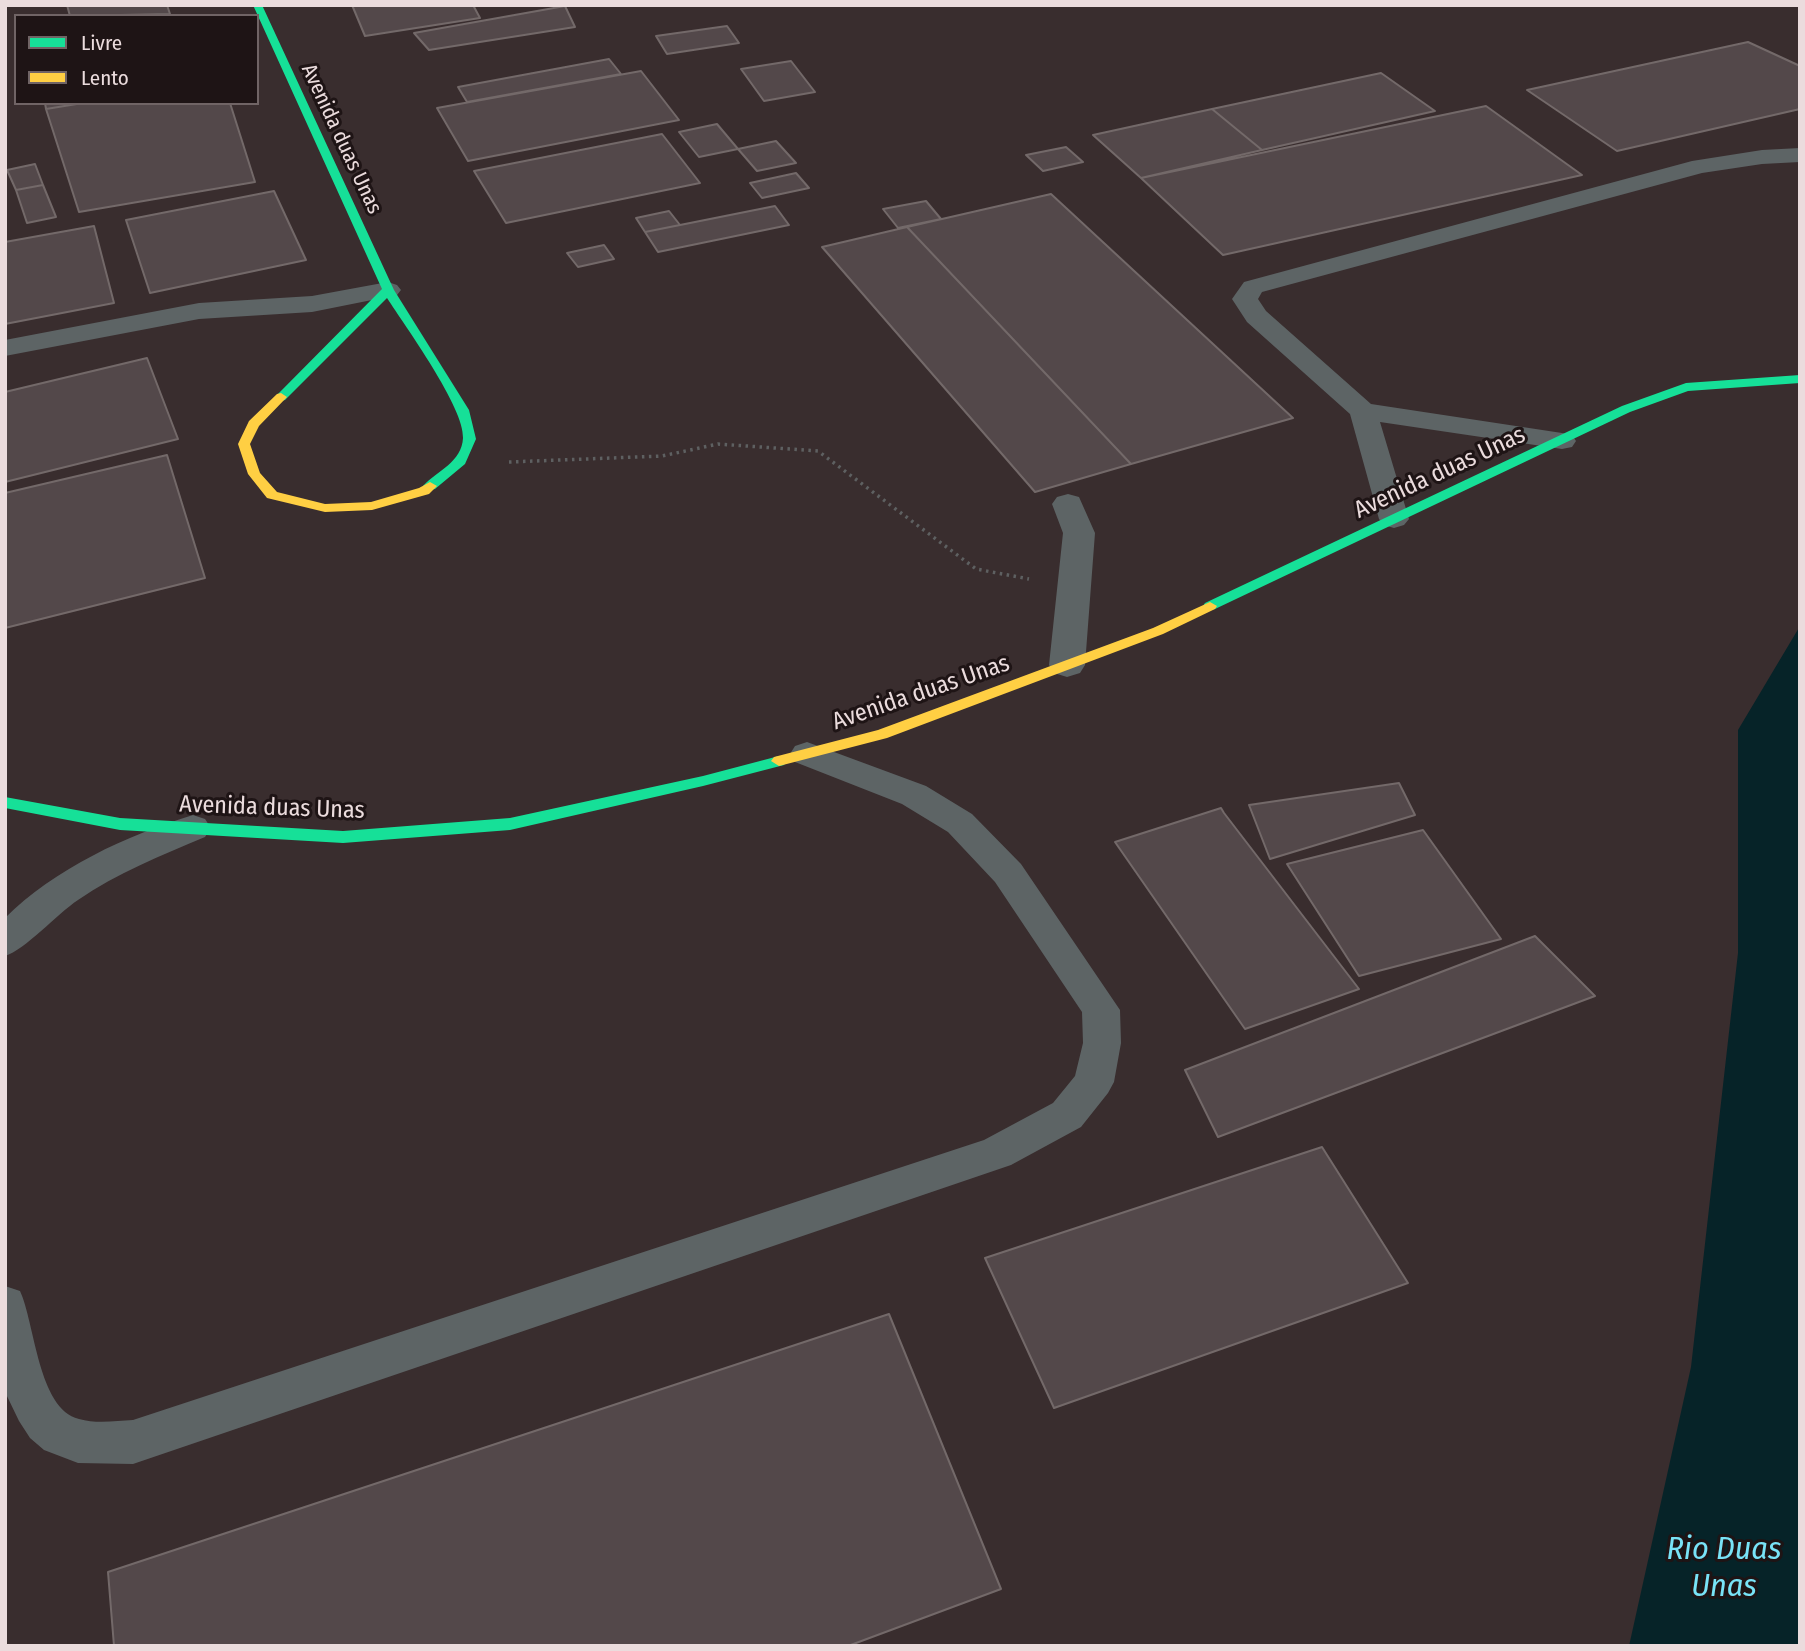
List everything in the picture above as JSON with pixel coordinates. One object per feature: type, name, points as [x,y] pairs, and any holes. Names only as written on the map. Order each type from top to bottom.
[{"type":"street","name":"Avenida duas Unas","points":[[257,5],[388,290],[463,410],[470,439],[459,464]]},
{"type":"street","points":[[388,290],[253,424],[244,444],[254,474],[272,495],[325,508],[372,506],[424,491],[459,464]]},
{"type":"street","name":"Avenida duas Unas","points":[[5,802],[120,824],[343,837],[510,824],[704,781],[882,734],[1158,631],[1626,409],[1686,387],[1800,379]]},
{"type":"street","points":[[1067,665],[1079,533],[1068,505]]},
{"type":"lane","points":[[1394,519],[1363,411],[1256,316],[1245,299],[1253,287],[1700,166],[1762,157],[1800,155]]},
{"type":"lane","points":[[5,348],[199,311],[312,304],[388,290]]},
{"type":"lane","points":[[1363,411],[1562,441]]},
{"type":"lane","points":[[5,1305],[12,1341],[27,1386],[35,1408],[47,1427],[76,1441],[133,1442],[997,1153],[1067,1115],[1094,1082],[1102,1043],[1101,1010],[1008,873],[960,823],[914,795],[807,754]]},
{"type":"lane","points":[[5,942],[57,896],[129,852],[193,828]]},
{"type":"path","points":[[459,464],[662,456],[718,444],[818,451],[976,569],[1076,588]]},
{"type":"water","name":"Rio Duas Unas","points":[[1800,626],[1800,1646],[1629,1646],[1691,1367],[1738,953],[1738,730]]},
{"type":"building","points":[[67,5],[167,5],[170,14],[69,14]]},
{"type":"building","points":[[352,5],[473,5],[480,18],[365,36]]},
{"type":"building","points":[[565,6],[575,27],[429,50],[414,33]]},
{"type":"building","points":[[727,26],[739,43],[667,54],[656,36]]},
{"type":"building","points":[[1748,42],[1800,66],[1800,109],[1617,151],[1527,90]]},
{"type":"building","points":[[609,59],[621,74],[467,102],[458,87]]},
{"type":"building","points":[[791,61],[815,92],[764,101],[741,69]]},
{"type":"building","points":[[641,71],[679,120],[468,161],[437,108]]},
{"type":"building","points":[[1381,73],[1435,111],[1262,150],[1212,109]]},
{"type":"building","points":[[45,105],[71,105],[46,109]]},
{"type":"building","points":[[71,105],[231,105],[255,182],[79,212],[46,109]]},
{"type":"building","points":[[1486,106],[1582,175],[1223,255],[1141,178]]},
{"type":"building","points":[[1212,109],[1262,150],[1141,178],[1093,135]]},
{"type":"building","points":[[717,124],[738,149],[699,157],[679,132]]},
{"type":"building","points":[[662,134],[700,183],[506,223],[474,171]]},
{"type":"building","points":[[776,141],[796,163],[757,171],[738,149]]},
{"type":"building","points":[[1066,147],[1083,162],[1043,171],[1026,155]]},
{"type":"building","points":[[35,164],[43,185],[16,190],[7,170]]},
{"type":"building","points":[[796,173],[809,188],[762,198],[750,183]]},
{"type":"building","points":[[43,185],[56,217],[27,223],[16,190]]},
{"type":"building","points":[[274,191],[306,260],[150,293],[126,220]]},
{"type":"building","points":[[1051,194],[1293,418],[1131,464],[907,227]]},
{"type":"building","points":[[926,201],[941,219],[898,228],[883,209]]},
{"type":"building","points":[[775,206],[789,225],[658,252],[645,232]]},
{"type":"building","points":[[669,211],[680,225],[645,232],[636,218]]},
{"type":"building","points":[[94,226],[114,303],[5,324],[5,242]]},
{"type":"building","points":[[907,227],[1131,464],[1035,492],[822,247]]},
{"type":"building","points":[[604,245],[614,259],[578,267],[567,253]]},
{"type":"building","points":[[147,358],[178,439],[5,482],[5,392]]},
{"type":"building","points":[[167,455],[205,578],[5,628],[5,493]]},
{"type":"building","points":[[1399,783],[1415,815],[1270,859],[1249,805]]},
{"type":"building","points":[[1221,808],[1359,989],[1245,1029],[1115,842]]},
{"type":"building","points":[[1423,830],[1501,939],[1359,976],[1287,864]]},
{"type":"building","points":[[1535,936],[1595,996],[1218,1137],[1185,1070]]},
{"type":"building","points":[[1322,1147],[1408,1283],[1054,1408],[985,1258]]},
{"type":"building","points":[[889,1314],[1001,1589],[848,1646],[114,1646],[108,1572]]},
{"type":"traffic: fast","points":[[257,5],[388,290],[463,410],[470,439],[459,464],[430,486]]},
{"type":"traffic: fast","points":[[281,397],[388,290]]},
{"type":"traffic: fast","points":[[1210,606],[1626,409],[1686,387],[1800,379]]},
{"type":"traffic: fast","points":[[5,802],[120,824],[343,837],[510,824],[703,781],[779,761]]},
{"type":"traffic: slow","points":[[281,397],[253,424],[244,444],[254,474],[272,495],[325,508],[372,506],[424,491],[430,486]]},
{"type":"traffic: slow","points":[[779,761],[882,734],[1158,631],[1210,606]]}]
